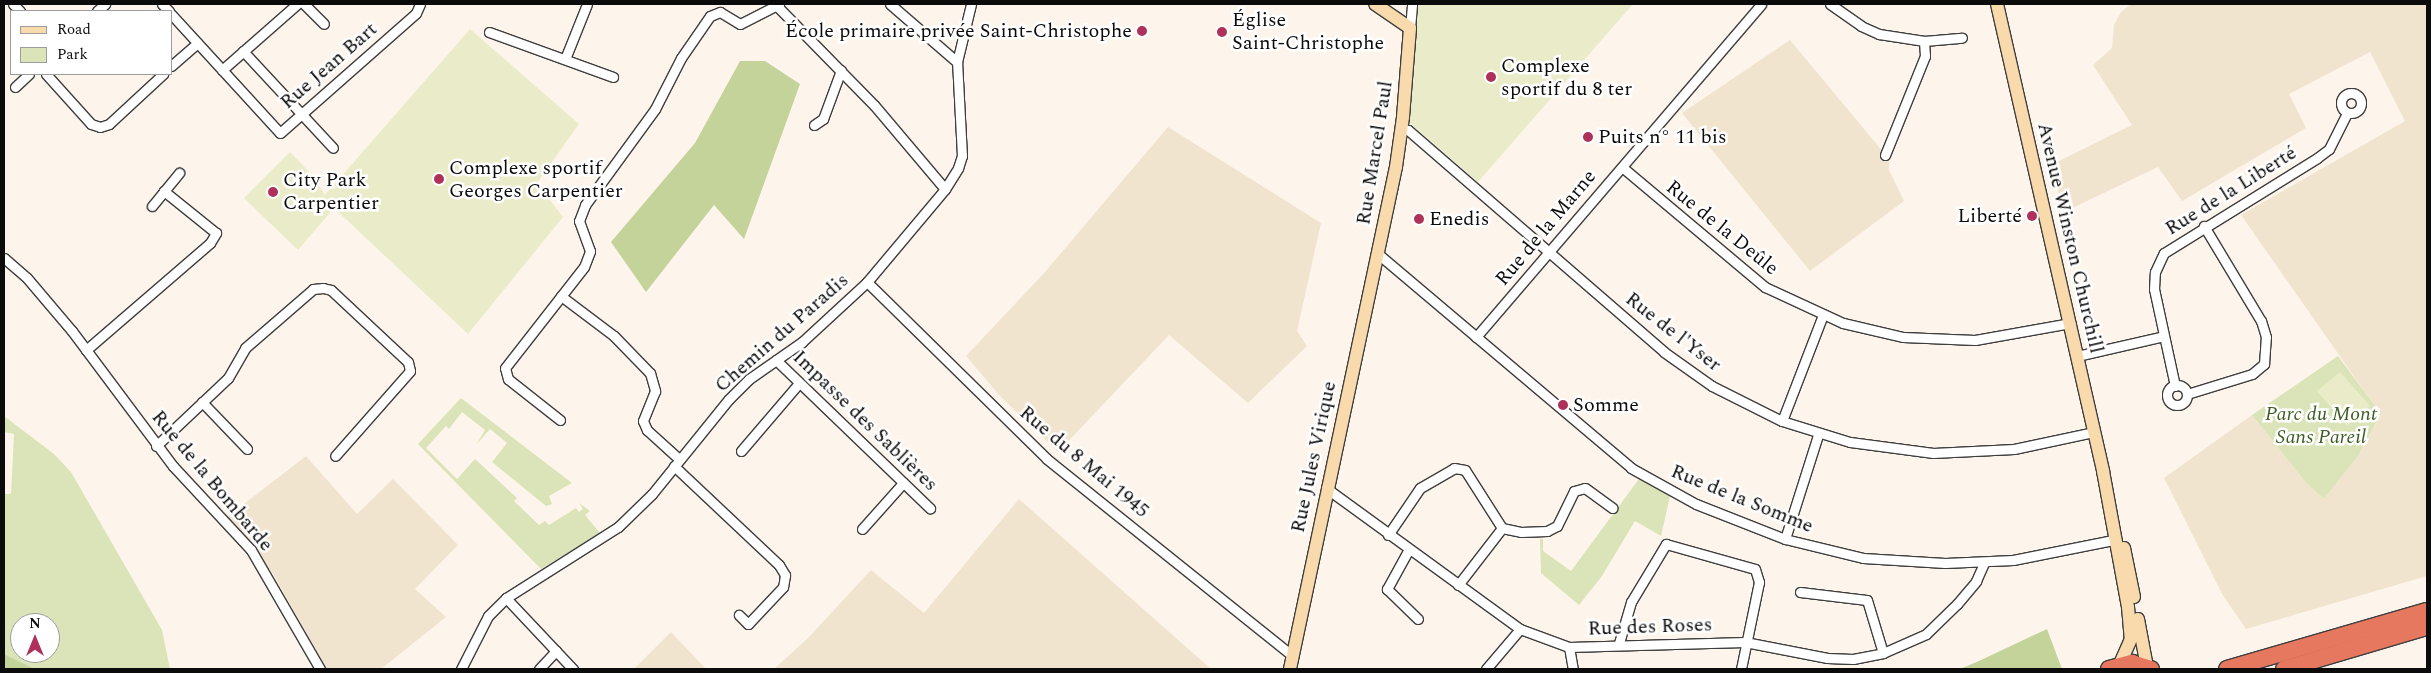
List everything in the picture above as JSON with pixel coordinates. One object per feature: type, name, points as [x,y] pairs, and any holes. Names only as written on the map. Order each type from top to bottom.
[{"type":"highway","points":[[2228,669],[2427,611]]},
{"type":"highway","points":[[2284,669],[2427,627]]},
{"type":"highway","points":[[2114,667],[2149,668]]},
{"type":"main road","points":[[1375,4],[1410,28]]},
{"type":"main road","name":"Avenue Winston Churchill","points":[[2000,7],[2103,471],[2113,540],[2132,627],[2129,648],[2114,667]]},
{"type":"main road","name":"Rue Marcel Paul","points":[[1377,254],[1401,129],[1410,28]]},
{"type":"main road","name":"Rue Jules Virique","points":[[1290,669],[1326,488],[1377,254]]},
{"type":"main road","name":"Avenue Winston Churchill","points":[[2103,471],[2110,486],[2149,668]]},
{"type":"main road","name":"Avenue Winston Churchill","points":[[2113,540],[2117,539],[2125,574],[2131,580]]},
{"type":"street","points":[[172,15],[222,70],[297,4]]},
{"type":"street","points":[[304,4],[324,24]]},
{"type":"street","name":"Rue Jean Bart","points":[[222,70],[280,133],[416,13],[420,4]]},
{"type":"street","points":[[565,59],[587,4]]},
{"type":"street","points":[[560,420],[508,379],[505,374],[510,360],[584,267],[589,255],[589,244],[579,221],[582,210],[655,109],[681,58],[710,16],[720,12],[736,23],[749,20],[777,4],[841,70],[945,189]]},
{"type":"street","points":[[890,4],[957,62]]},
{"type":"street","name":"Chemin du Paradis","points":[[461,669],[480,628],[506,598],[618,528],[652,494],[729,399],[776,360],[802,342],[867,282],[945,189],[954,176],[962,156],[957,62],[972,4]]},
{"type":"street","points":[[1410,28],[1412,4]]},
{"type":"street","name":"Rue de la Marne","points":[[1476,337],[1761,4]]},
{"type":"street","points":[[1830,4],[1861,26],[1879,34],[1924,41],[1962,38]]},
{"type":"street","points":[[489,32],[613,77]]},
{"type":"street","points":[[1886,155],[1925,56],[1924,41]]},
{"type":"street","points":[[172,65],[197,43]]},
{"type":"street","points":[[243,51],[333,148]]},
{"type":"street","points":[[814,125],[823,119],[841,70]]},
{"type":"street","points":[[15,87],[28,75]]},
{"type":"street","points":[[47,75],[92,124],[100,127],[109,124],[162,75]]},
{"type":"street","name":"Rue de la Liberté","points":[[2175,386],[2154,289],[2154,272],[2164,253],[2204,226],[2317,158],[2328,149],[2347,113]]},
{"type":"street","name":"Rue de l'Yser","points":[[1401,129],[1408,130],[1689,371],[1712,386],[1782,421],[1818,434],[1878,448],[1958,453],[2014,449],[2094,432]]},
{"type":"street","name":"Rue de la Deûle","points":[[1622,166],[1744,272],[1765,287],[1823,315],[1903,337],[1938,340],[1975,340],[2070,323]]},
{"type":"street","points":[[152,206],[179,173]]},
{"type":"street","points":[[86,350],[210,243],[216,233],[164,191]]},
{"type":"street","points":[[2187,394],[2181,386],[2175,386],[2168,392],[2172,403],[2181,404],[2187,394],[2252,374],[2264,364],[2266,337],[2261,321],[2204,226]]},
{"type":"street","name":"Rue de la Somme","points":[[1377,254],[1631,468],[1696,504],[1785,539],[1863,558],[1984,563],[2054,553],[2113,540]]},
{"type":"street","name":"Rue de la Bombarde","points":[[4,258],[27,278],[86,350],[156,446],[251,550],[320,669]]},
{"type":"street","name":"Rue du 8 Mai 1945","points":[[867,282],[1047,459],[1292,654]]},
{"type":"street","points":[[156,446],[228,378],[245,348],[313,290],[328,288],[408,362],[410,370],[335,456]]},
{"type":"street","points":[[562,296],[614,336],[650,373],[655,391],[643,422],[647,430],[779,565],[785,575],[783,587],[748,624],[739,615]]},
{"type":"street","points":[[1782,421],[1823,315]]},
{"type":"street","points":[[2077,356],[2164,336]]},
{"type":"street","name":"Impasse des Sablières","points":[[776,360],[930,508]]},
{"type":"street","points":[[741,451],[798,383]]},
{"type":"street","points":[[202,402],[247,449]]},
{"type":"street","points":[[1785,539],[1818,434]]},
{"type":"street","points":[[1388,535],[1420,488],[1454,468],[1465,470],[1502,528],[1521,532],[1547,531],[1557,526],[1574,491],[1585,488],[1613,508]]},
{"type":"street","points":[[862,529],[904,483]]},
{"type":"street","name":"Rue des Roses","points":[[1326,488],[1408,550],[1520,629],[1569,647],[1619,643],[1745,642],[1827,658],[1853,659],[1883,653],[1926,634],[1957,604],[1976,581],[1984,563]]},
{"type":"street","points":[[1458,585],[1502,528]]},
{"type":"street","points":[[1619,643],[1631,602],[1666,544],[1756,569],[1759,582],[1745,642],[1741,669]]},
{"type":"street","points":[[1408,550],[1387,589],[1418,619]]},
{"type":"street","points":[[1800,592],[1867,600],[1883,653]]},
{"type":"street","points":[[506,598],[573,669]]},
{"type":"street","points":[[1486,669],[1520,629]]},
{"type":"street","points":[[1569,647],[1573,669]]},
{"type":"street","points":[[539,669],[556,651]]},
{"type":"shaded area","points":[[2131,4],[2427,4],[2427,576],[2246,629],[2222,594],[2164,478],[2252,415],[2306,483],[2324,499],[2358,456],[2381,415],[2241,215],[2405,121],[2370,52],[2289,94],[2306,128],[2182,201],[2158,167],[2064,212],[2051,165],[2132,125],[2093,65],[2112,48],[2114,25],[2121,12]]},
{"type":"shaded area","points":[[1790,40],[1889,159],[1889,170],[1904,201],[1810,271],[1682,113]]},
{"type":"shaded area","points":[[1168,127],[1321,223],[1297,331],[1307,346],[1248,403],[1169,335],[1058,452],[1000,396],[966,356],[1045,272]]},
{"type":"shaded area","points":[[306,456],[357,514],[393,479],[458,545],[415,589],[446,617],[381,669],[327,669],[272,572],[227,517]]},
{"type":"shaded area","points":[[1019,499],[1211,669],[774,669],[808,638],[871,570],[924,613]]},
{"type":"shaded area","points":[[671,632],[706,669],[634,669]]},
{"type":"green space","name":"Complexe sportif du 8 ter","points":[[1418,4],[1633,4],[1478,182],[1410,123]]},
{"type":"green space","name":"Complexe sportif Georges Carpentier","points":[[470,29],[579,124],[537,183],[563,217],[468,334],[334,208],[298,250],[244,198],[290,152],[312,175],[325,195]]},
{"type":"green space","points":[[740,61],[765,61],[800,84],[744,239],[714,205],[646,292],[611,242],[695,143]]},
{"type":"green space","name":"Parc du Mont Sans Pareil","points":[[2338,356],[2381,414],[2358,456],[2324,499],[2306,483],[2252,415]]},
{"type":"green space","points":[[2340,372],[2370,406],[2347,426],[2317,391]]},
{"type":"green space","points":[[461,398],[572,483],[549,496],[552,504],[546,506],[492,462],[507,443],[490,429],[476,445],[485,430],[462,412],[449,429],[446,426],[426,448],[457,479],[475,459],[517,498],[514,501],[539,525],[545,521],[549,525],[576,508],[579,512],[583,509],[579,503],[590,511],[585,515],[600,533],[541,569],[418,444]]},
{"type":"green space","points":[[4,416],[54,454],[71,472],[162,630],[170,669],[35,669],[23,663],[60,663],[60,613],[10,613],[10,657],[4,654],[4,494],[11,494],[14,434],[4,432]]},
{"type":"green space","points":[[1639,479],[1670,496],[1661,536],[1635,521],[1602,576],[1579,605],[1541,573],[1540,539],[1543,539],[1543,551],[1571,571]]},
{"type":"green space","points":[[2047,629],[2062,669],[1960,669],[1979,661]]},
{"type":"green space","points":[[4,654],[10,657],[10,663],[23,663],[35,669],[4,669]]},
{"type":"place","name":"École primaire privée Saint-Christophe","points":[[1142,31]]},
{"type":"place","name":"Église Saint-Christophe","points":[[1222,32]]},
{"type":"place","name":"Complexe sportif du 8 ter","points":[[1491,77]]},
{"type":"place","name":"Puits n° 11 bis","points":[[1588,137]]},
{"type":"place","name":"Complexe sportif Georges Carpentier","points":[[439,179]]},
{"type":"place","name":"City Park Carpentier","points":[[273,192]]},
{"type":"place","name":"Liberté","points":[[2032,216]]},
{"type":"place","name":"Enedis","points":[[1419,219]]},
{"type":"place","name":"Somme","points":[[1563,405]]}]
